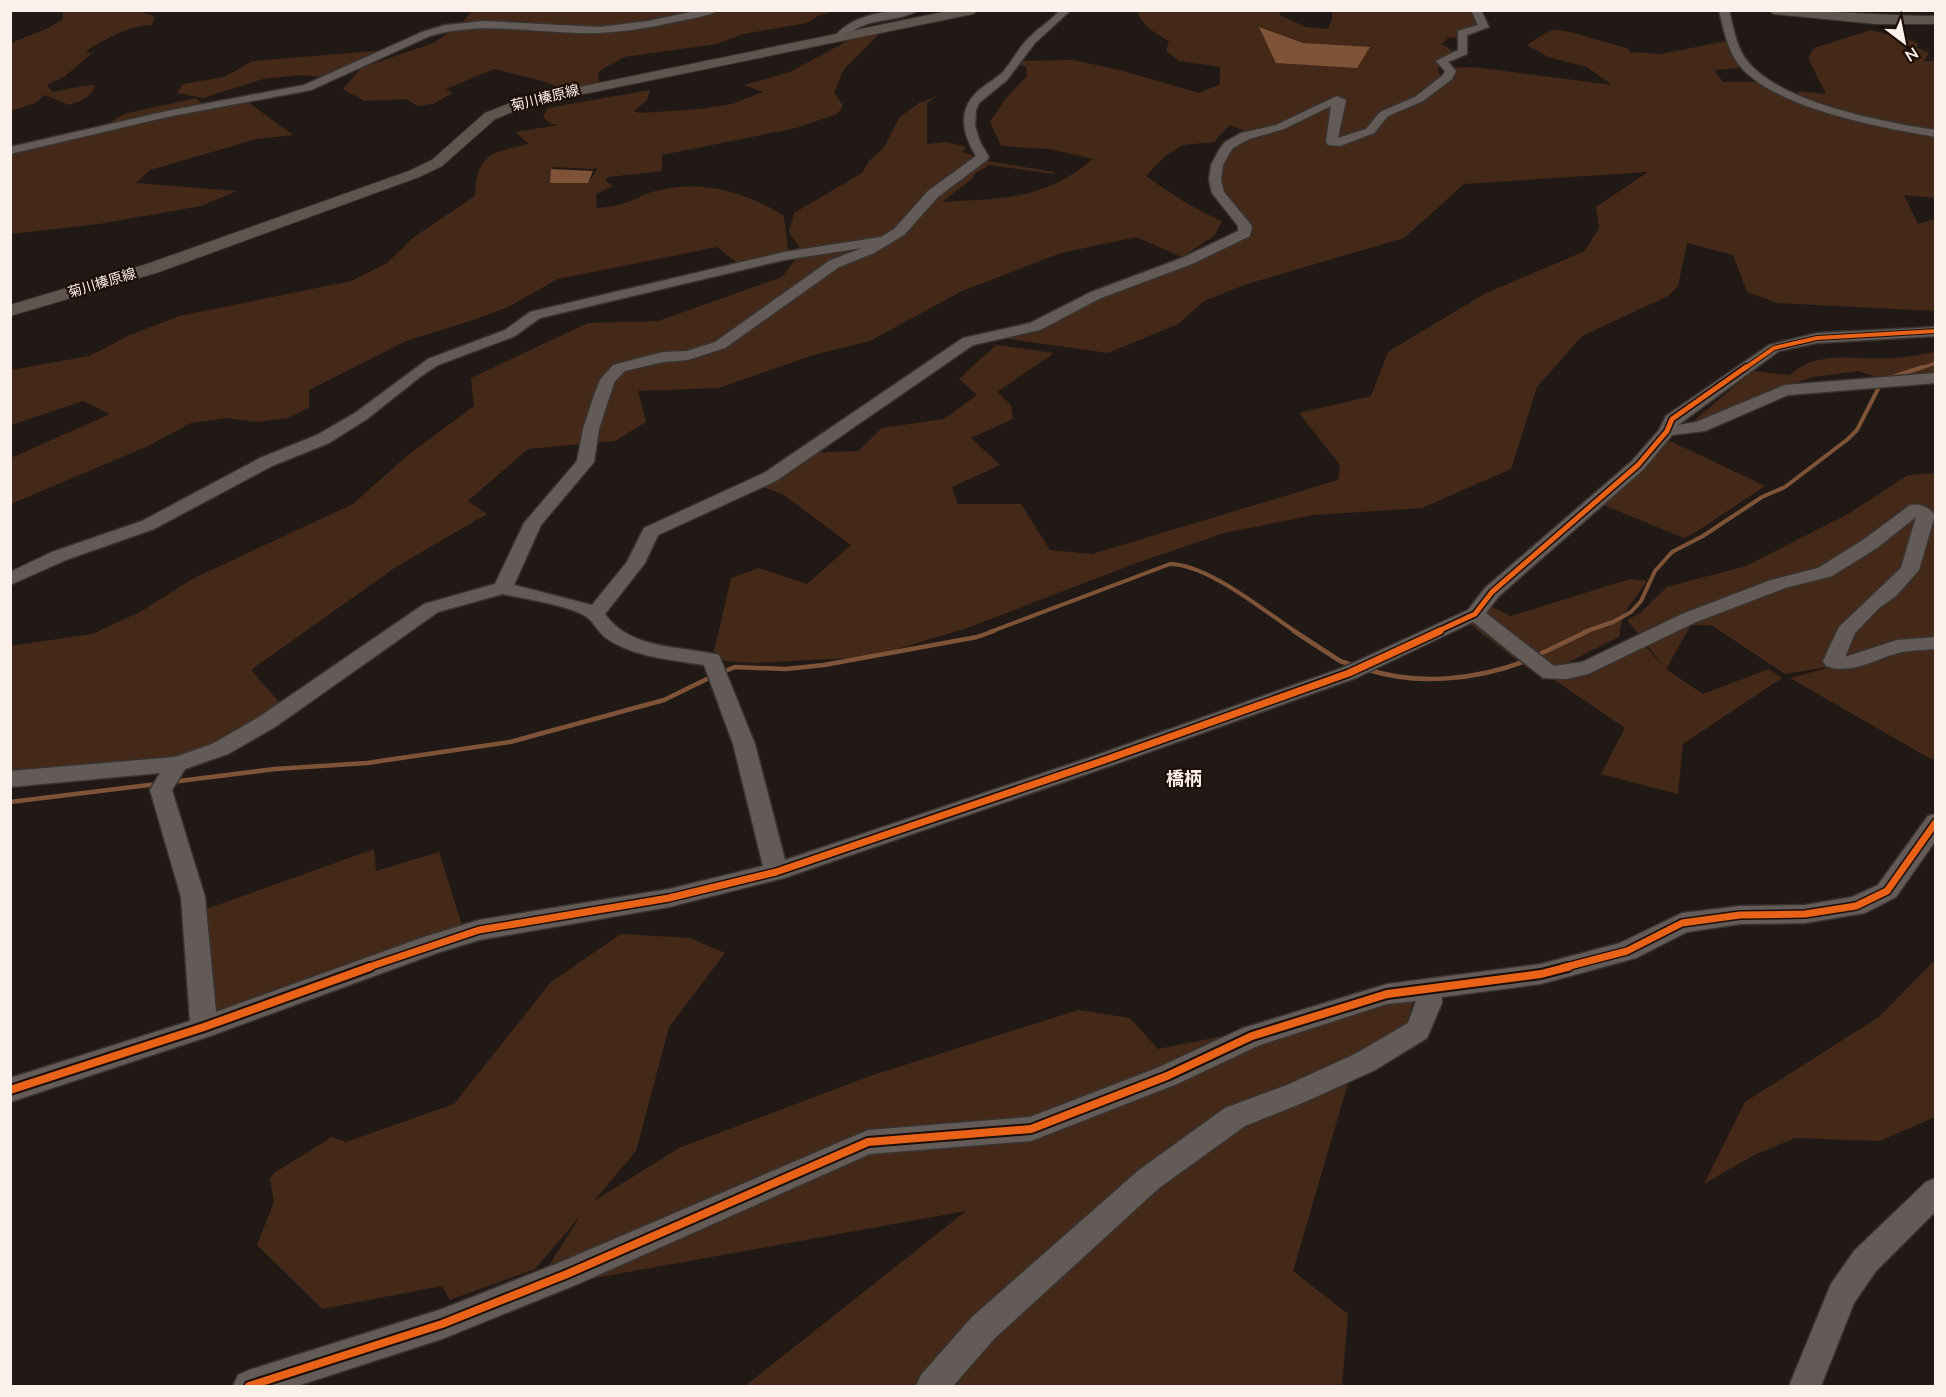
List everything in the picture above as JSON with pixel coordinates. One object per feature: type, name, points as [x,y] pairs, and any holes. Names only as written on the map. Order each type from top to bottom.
[{"type":"main road","name":"菊川榛原線","points":[[10,311],[182,258],[414,174],[437,163],[490,116],[526,102],[974,10]]},
{"type":"main road","points":[[1774,10],[1876,20],[1935,20]]},
{"type":"street","points":[[10,151],[157,116],[307,88],[426,34],[447,27],[481,25],[604,29],[661,21],[714,10]]},
{"type":"street","points":[[839,37],[842,33],[864,22],[914,10]]},
{"type":"street","points":[[503,588],[533,524],[585,462],[591,429],[608,380],[620,368],[663,357],[688,355],[720,345],[834,264],[869,250],[899,232],[933,194],[983,158],[970,136],[969,111],[973,103],[981,93],[1001,80],[1032,41],[1057,21],[1066,10]]},
{"type":"street","points":[[595,614],[636,563],[650,532],[770,477],[968,341],[1035,327],[1096,295],[1187,261],[1245,233],[1245,226],[1218,193],[1215,180],[1217,165],[1229,145],[1245,136],[1280,127],[1337,99],[1340,100],[1337,106],[1332,142],[1340,142],[1370,131],[1384,114],[1419,99],[1448,76],[1451,71],[1441,61],[1463,52],[1462,33],[1484,27],[1476,10]]},
{"type":"street","points":[[1724,10],[1740,59],[1748,69],[1769,84],[1802,100],[1842,113],[1935,134]]},
{"type":"street","points":[[10,579],[60,556],[148,525],[266,462],[323,439],[361,416],[414,374],[434,362],[510,333],[535,315],[571,304],[679,282],[784,256],[887,240]]},
{"type":"street","points":[[10,1090],[204,1027],[430,945],[479,930],[669,898],[776,872],[1105,760],[1362,668],[1475,614],[1492,592],[1638,465],[1667,431],[1672,419],[1774,348],[1817,338],[1935,331]]},
{"type":"street","points":[[1667,431],[1699,427],[1785,390],[1910,382],[1935,378]]},
{"type":"street","points":[[1475,614],[1550,673],[1588,667],[1689,618],[1735,600],[1825,572],[1870,544],[1916,509],[1926,515],[1910,570],[1890,592],[1872,604],[1846,631],[1833,661],[1851,662],[1893,648],[1935,643]]},
{"type":"street","points":[[10,779],[170,776],[267,722],[431,608],[503,588],[577,606],[595,614],[600,626],[636,645],[712,660],[744,744],[776,872]]},
{"type":"street","points":[[170,776],[194,897],[204,1027]]},
{"type":"street","points":[[249,1386],[442,1324],[567,1274],[868,1142],[1030,1129],[1167,1076],[1252,1036],[1387,994],[1540,974],[1628,951],[1682,923],[1740,915],[1805,914],[1856,906],[1887,891],[1935,822]]},
{"type":"street","points":[[932,1386],[983,1328],[1149,1179],[1235,1117],[1298,1094],[1365,1062],[1418,1030],[1429,1003],[1429,988]]},
{"type":"street","points":[[1804,1386],[1842,1294],[1865,1261],[1935,1191]]},
{"type":"shaded area","points":[[63,10],[140,11],[155,17],[152,25],[126,30],[86,51],[91,54],[64,77],[47,85],[52,92],[95,85],[85,98],[69,105],[45,95],[35,103],[11,111],[11,43],[62,20]]},
{"type":"shaded area","points":[[472,11],[834,11],[818,16],[807,23],[743,34],[717,44],[624,57],[598,72],[599,84],[564,89],[494,69],[446,89],[453,93],[433,104],[417,106],[406,99],[364,101],[343,89],[361,68],[433,43],[459,26]]},
{"type":"shaded area","points":[[1138,11],[1283,11],[1279,15],[1306,27],[1328,29],[1332,11],[1477,11],[1484,27],[1465,36],[1448,38],[1441,44],[1458,54],[1441,61],[1438,69],[1442,81],[1448,68],[1473,67],[1612,85],[1587,67],[1548,57],[1527,45],[1552,30],[1566,31],[1627,48],[1630,52],[1661,54],[1726,41],[1740,68],[1714,70],[1723,82],[1757,82],[1792,100],[1893,130],[1935,137],[1935,198],[1904,195],[1918,224],[1935,219],[1935,311],[1778,303],[1747,292],[1733,255],[1687,243],[1678,286],[1668,296],[1582,336],[1537,387],[1511,469],[1422,508],[1314,515],[1224,533],[1131,565],[970,627],[871,657],[753,663],[712,660],[731,578],[759,568],[807,584],[851,545],[784,495],[761,486],[810,453],[858,451],[882,428],[944,419],[977,395],[959,379],[996,345],[1054,353],[997,392],[1011,405],[1013,419],[971,438],[1000,465],[952,487],[958,504],[1021,504],[1050,550],[1092,554],[1338,480],[1340,465],[1299,413],[1371,396],[1388,352],[1484,294],[1585,251],[1599,228],[1596,207],[1648,172],[1464,184],[1404,238],[1247,284],[1204,301],[1178,324],[1108,353],[994,337],[1253,235],[1219,195],[1216,171],[1228,150],[1256,136],[1230,125],[1214,142],[1183,145],[1165,156],[1146,176],[1173,195],[1222,221],[1215,235],[1182,257],[1136,237],[1061,253],[962,291],[870,341],[813,355],[719,388],[638,391],[646,422],[615,441],[528,449],[468,501],[487,514],[396,567],[251,670],[288,712],[201,753],[11,779],[10,646],[92,634],[142,611],[192,579],[353,504],[408,455],[474,406],[471,378],[588,323],[658,321],[782,277],[802,251],[789,232],[794,213],[862,173],[869,161],[883,149],[899,118],[919,103],[937,96],[927,103],[927,144],[946,142],[966,147],[963,152],[987,161],[1055,172],[1054,174],[989,165],[973,175],[973,178],[942,202],[1004,198],[1022,195],[1057,183],[1093,159],[1050,149],[1001,146],[990,122],[1006,98],[1027,76],[1026,67],[1017,64],[1018,61],[1072,60],[1120,70],[1199,93],[1220,84],[1220,67],[1179,61],[1166,51],[1169,41],[1146,25]]},
{"type":"shaded area","points":[[1259,27],[1303,43],[1370,47],[1357,68],[1276,63]]},
{"type":"shaded area","points":[[883,30],[844,69],[834,92],[843,106],[837,114],[796,128],[662,155],[662,171],[608,177],[605,181],[613,186],[596,194],[597,208],[622,204],[651,192],[676,187],[709,188],[740,195],[784,216],[788,251],[741,266],[717,247],[558,279],[508,307],[406,341],[309,390],[309,408],[288,418],[256,422],[227,418],[191,423],[148,446],[11,504],[11,458],[110,414],[83,401],[11,425],[11,370],[89,356],[130,335],[180,316],[351,281],[387,263],[414,237],[475,196],[479,171],[488,157],[529,144],[515,132],[559,125],[551,124],[543,117],[548,108],[650,90],[647,100],[634,111],[640,113],[700,109],[732,104],[763,92],[744,85],[790,72],[858,35]],"holes":[[[552,167],[598,168],[588,183],[550,183]]]},
{"type":"shaded area","points":[[1871,30],[1916,42],[1919,46],[1915,47],[1929,53],[1924,61],[1935,61],[1935,132],[1853,113],[1799,95],[1798,91],[1826,94],[1808,58],[1814,48]]},
{"type":"shaded area","points":[[386,50],[327,77],[299,75],[263,79],[203,98],[177,93],[183,84],[224,77],[253,61]]},
{"type":"shaded area","points":[[196,98],[204,105],[106,125],[124,114]]},
{"type":"shaded area","points":[[248,102],[293,135],[257,139],[150,170],[136,183],[237,191],[201,206],[99,224],[11,234],[10,151],[42,147],[128,123]]},
{"type":"shaded area","points":[[551,169],[593,171],[588,183],[550,183]]},
{"type":"shaded area","points":[[1935,352],[1935,377],[1879,378],[1858,371],[1813,377],[1766,392],[1714,416],[1690,424],[1753,371],[1790,375],[1813,361],[1839,358],[1894,358]]},
{"type":"shaded area","points":[[1664,438],[1765,486],[1684,538],[1596,502]]},
{"type":"shaded area","points":[[1935,473],[1935,759],[1929,758],[1790,678],[1839,665],[1785,674],[1711,625],[1691,625],[1666,669],[1703,694],[1769,669],[1782,678],[1683,744],[1678,794],[1601,774],[1625,728],[1550,677],[1645,646],[1665,668],[1627,620],[1639,614],[1667,587],[1746,566],[1848,514],[1908,475]]},
{"type":"shaded area","points":[[1630,579],[1647,581],[1623,615],[1619,637],[1555,669],[1530,670],[1467,622],[1486,604],[1511,616]]},
{"type":"shaded area","points":[[374,849],[376,871],[439,852],[462,925],[216,1012],[201,911]]},
{"type":"shaded area","points":[[621,934],[690,938],[725,953],[669,1027],[636,1151],[594,1201],[679,1148],[870,1076],[1078,1010],[1130,1018],[1158,1049],[1414,998],[1402,1040],[1348,1083],[1293,1271],[1348,1314],[1342,1386],[745,1386],[966,1211],[534,1289],[581,1215],[535,1269],[450,1300],[442,1286],[322,1309],[257,1245],[274,1202],[270,1179],[274,1173],[332,1137],[346,1142],[454,1104],[551,982]]},
{"type":"shaded area","points":[[1935,960],[1935,1117],[1880,1141],[1795,1138],[1754,1155],[1704,1184],[1745,1102],[1879,1017]]},
{"type":"waterway","points":[[1918,369],[1936,363]]},
{"type":"waterway","points":[[1889,378],[1923,367]]},
{"type":"waterway","points":[[1584,632],[1613,622],[1631,612],[1641,601],[1655,571],[1672,552],[1703,536],[1762,497],[1785,487],[1848,439],[1857,430],[1879,387]]},
{"type":"waterway","points":[[990,632],[1170,564],[1185,566],[1218,580],[1296,632]]},
{"type":"waterway","points":[[720,673],[735,667],[786,669],[824,665],[977,637],[994,631]]},
{"type":"waterway","points":[[1294,631],[1340,661],[1355,666]]},
{"type":"waterway","points":[[1536,656],[1588,631]]},
{"type":"waterway","points":[[1366,669],[1406,678],[1447,678],[1489,672],[1528,660]]},
{"type":"waterway","points":[[171,782],[275,769],[367,763],[510,742],[664,700],[713,676]]},
{"type":"waterway","points":[[10,802],[157,784]]},
{"type":"cycle path","points":[[10,1090],[204,1027],[430,945],[479,930],[669,898],[776,872],[1105,760],[1349,673],[1475,614],[1492,592],[1638,465],[1667,431],[1672,419],[1774,348],[1817,338],[1936,331]]},
{"type":"cycle path","points":[[249,1386],[442,1324],[567,1274],[868,1142],[1031,1129],[1167,1076],[1252,1036],[1387,994],[1541,974],[1627,951],[1682,923],[1740,915],[1805,914],[1856,906],[1887,891],[1936,822]]},
{"type":"district","name":"橋柄","points":[[1184,779]]}]
